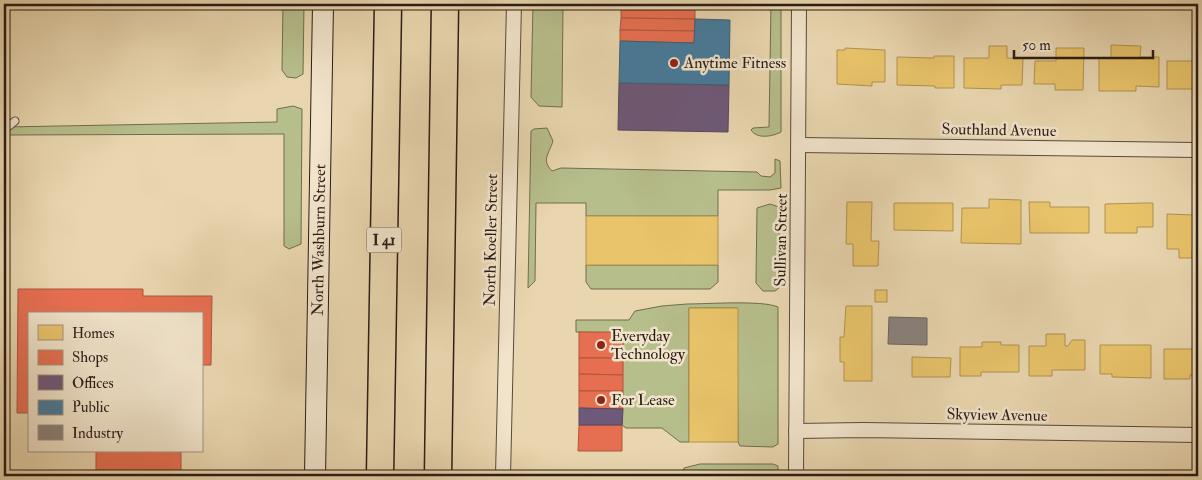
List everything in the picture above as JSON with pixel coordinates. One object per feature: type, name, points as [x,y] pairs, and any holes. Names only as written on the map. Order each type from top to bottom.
[{"type":"highway","name":"I 41","points":[[380,476],[388,4]]},
{"type":"highway","points":[[438,476],[445,4]]},
{"type":"street","name":"North Washburn Street","points":[[315,476],[323,4]]},
{"type":"street","name":"North Koeller Street","points":[[503,476],[514,4]]},
{"type":"street","name":"Sullivan Street","points":[[796,476],[799,4]]},
{"type":"street","name":"Southland Avenue","points":[[799,145],[1198,150]]},
{"type":"street","name":"Skyview Avenue","points":[[796,431],[863,430],[1198,435]]},
{"type":"lane","points":[[4,126],[9,126],[15,120]]},
{"type":"green space","points":[[283,4],[304,4],[303,74],[296,78],[287,77],[282,70]]},
{"type":"green space","points":[[533,4],[563,4],[562,107],[539,106],[531,97]]},
{"type":"green space","points":[[771,4],[781,4],[781,132],[760,136],[751,130],[753,128],[769,127]]},
{"type":"green space","points":[[293,106],[302,109],[301,244],[289,249],[284,246],[284,134],[4,135],[4,127],[277,122],[277,109]]},
{"type":"green space","points":[[547,128],[553,141],[546,160],[552,171],[561,168],[757,172],[761,176],[770,177],[775,173],[775,159],[780,161],[781,188],[770,190],[718,190],[718,216],[586,216],[586,203],[536,203],[535,281],[528,288],[531,131]]},
{"type":"green space","points":[[770,204],[779,207],[779,288],[775,291],[763,291],[756,283],[757,208]]},
{"type":"green space","points":[[586,265],[718,265],[718,282],[710,289],[591,289],[586,282]]},
{"type":"green space","points":[[747,303],[778,307],[778,444],[773,447],[740,446],[738,442],[737,308],[689,308],[689,442],[680,442],[662,428],[626,428],[622,425],[623,333],[576,332],[576,320],[629,320],[635,311],[687,304]]},
{"type":"green space","points":[[700,464],[773,464],[778,466],[778,476],[682,475],[684,468]]},
{"type":"building: Homes","points":[[1111,45],[1141,46],[1140,57],[1159,57],[1159,87],[1136,86],[1136,91],[1099,91],[1099,58],[1111,58]]},
{"type":"building: Homes","points":[[989,46],[1007,46],[1007,58],[1023,58],[1022,85],[1001,85],[1001,89],[964,88],[964,58],[989,58]]},
{"type":"building: Homes","points":[[845,48],[885,50],[885,82],[872,82],[872,86],[837,84],[837,50],[845,50]]},
{"type":"building: Homes","points":[[1056,48],[1084,48],[1083,90],[1055,90],[1055,84],[1034,84],[1035,61],[1056,61]]},
{"type":"building: Homes","points":[[934,56],[954,56],[954,88],[897,85],[897,57],[934,58]]},
{"type":"building: Homes","points":[[1167,61],[1198,61],[1198,89],[1167,89]]},
{"type":"building: Homes","points":[[989,199],[1021,200],[1021,244],[961,243],[962,208],[989,208]]},
{"type":"building: Homes","points":[[847,202],[872,202],[871,241],[879,241],[878,266],[853,266],[853,244],[846,244]]},
{"type":"building: Homes","points":[[1029,202],[1050,202],[1050,207],[1089,207],[1089,233],[1030,233]]},
{"type":"building: Homes","points":[[894,203],[953,203],[953,231],[894,230]]},
{"type":"building: Homes","points":[[1153,203],[1153,227],[1137,227],[1137,233],[1105,233],[1105,204]]},
{"type":"building: Homes","points":[[1167,214],[1193,215],[1193,227],[1198,227],[1198,250],[1192,250],[1192,258],[1179,258],[1179,249],[1167,249]]},
{"type":"building: Homes","points":[[586,216],[718,216],[718,265],[586,265]]},
{"type":"building: Homes","points":[[875,290],[887,290],[887,302],[875,302]]},
{"type":"building: Homes","points":[[846,306],[872,306],[872,381],[844,381],[844,362],[840,362],[840,337],[844,337]]},
{"type":"building: Homes","points":[[689,308],[738,308],[738,442],[689,442]]},
{"type":"building: Homes","points":[[1046,334],[1065,334],[1065,346],[1068,346],[1072,340],[1085,340],[1085,370],[1052,370],[1052,376],[1029,376],[1029,346],[1046,346]]},
{"type":"building: Homes","points":[[982,342],[1001,342],[1001,345],[1019,345],[1019,372],[981,372],[981,376],[960,376],[960,347],[982,347]]},
{"type":"building: Homes","points":[[1100,345],[1151,345],[1151,378],[1112,377],[1112,374],[1100,374]]},
{"type":"building: Homes","points":[[1164,349],[1198,349],[1198,375],[1190,375],[1190,379],[1164,379]]},
{"type":"building: Homes","points":[[912,357],[951,358],[950,377],[912,377]]},
{"type":"building: Homes","points":[[744,475],[744,476],[686,476]]},
{"type":"building: Shops","points":[[621,4],[695,4],[695,19],[621,18]]},
{"type":"building: Shops","points":[[621,18],[695,19],[695,31],[620,30]]},
{"type":"building: Shops","points":[[620,30],[695,31],[694,43],[620,41]]},
{"type":"building: Shops","points":[[18,289],[143,289],[143,296],[212,296],[211,365],[202,365],[202,312],[28,312],[28,413],[17,413]]},
{"type":"building: Shops","name":"Everyday Technology","points":[[579,332],[623,332],[623,358],[579,358]]},
{"type":"building: Shops","points":[[579,358],[623,358],[623,375],[579,374]]},
{"type":"building: Shops","points":[[579,374],[623,375],[623,391],[579,391]]},
{"type":"building: Shops","name":"For Lease","points":[[579,391],[623,391],[623,409],[579,408]]},
{"type":"building: Shops","points":[[579,425],[622,425],[622,451],[578,451]]},
{"type":"building: Shops","points":[[96,452],[181,452],[181,476],[96,476]]},
{"type":"building: Shops","points":[[181,472],[234,472],[234,476],[181,476]]},
{"type":"building: Offices","points":[[619,83],[729,85],[728,132],[618,130]]},
{"type":"building: Offices","points":[[579,408],[623,409],[622,425],[579,425]]},
{"type":"building: Public","name":"Anytime Fitness","points":[[695,19],[730,20],[729,85],[619,83],[620,41],[694,43]]},
{"type":"building: Industry","points":[[1158,4],[1180,4],[1180,8],[1158,7]]},
{"type":"building: Industry","points":[[889,317],[927,318],[927,345],[888,344]]},
{"type":"place","name":"Anytime Fitness","points":[[674,63]]},
{"type":"place","name":"Everyday Technology","points":[[601,345]]},
{"type":"place","name":"For Lease","points":[[601,400]]}]
